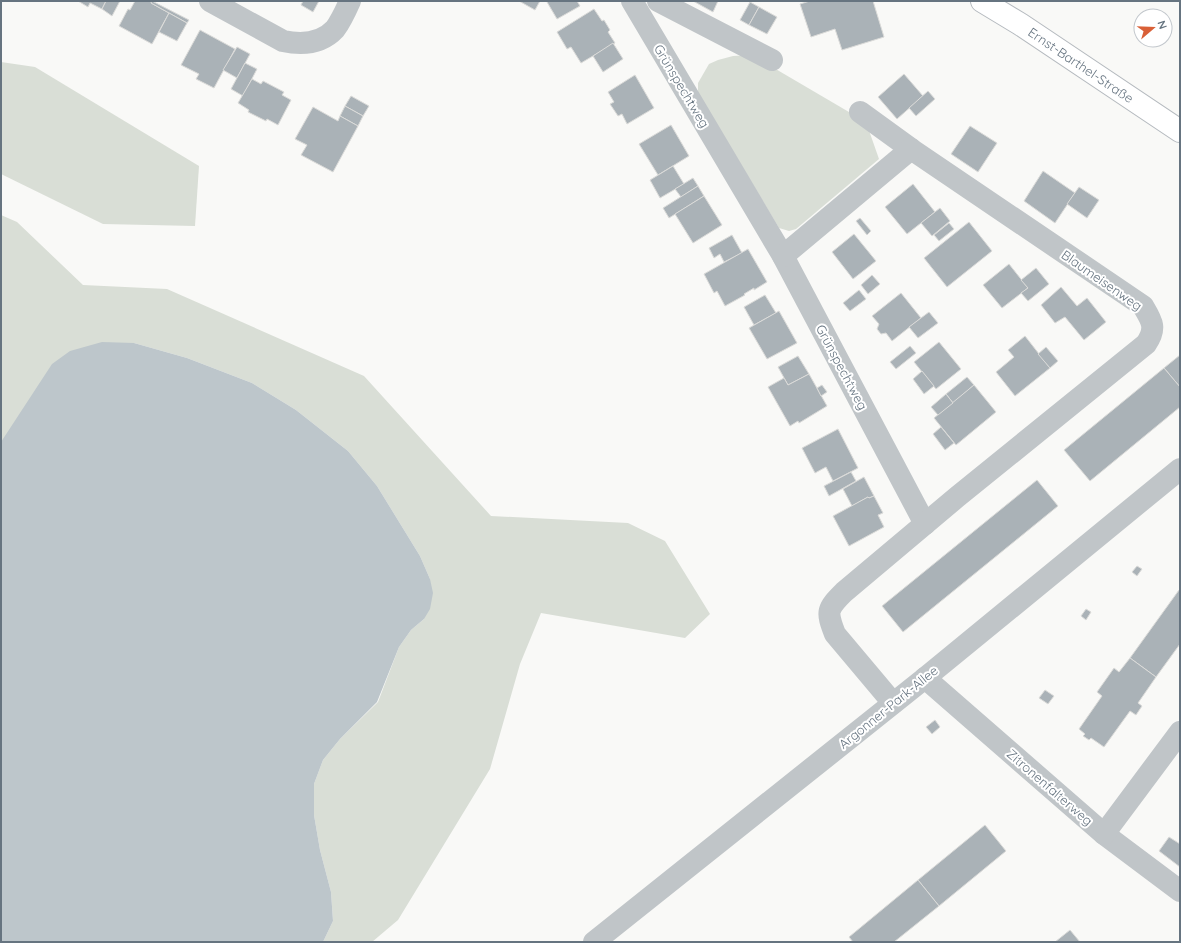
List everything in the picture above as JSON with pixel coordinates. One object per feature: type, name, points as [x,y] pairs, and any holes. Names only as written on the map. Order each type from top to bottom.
[{"type":"street","points":[[210,1],[282,41],[312,43],[324,38],[336,28],[350,1]]},
{"type":"street","name":"Grünspechtweg","points":[[632,1],[783,256],[925,524]]},
{"type":"street","points":[[658,1],[772,60]]},
{"type":"street","name":"Ernst-Barthel-Straße","points":[[982,1],[1020,24],[1180,131]]},
{"type":"street","name":"Blaumeisenweg","points":[[860,112],[911,149],[1143,306],[1152,323],[1152,334],[1146,344],[925,524]]},
{"type":"street","points":[[783,256],[911,149]]},
{"type":"street","name":"Argonner-Park-Allee","points":[[594,942],[925,678],[1180,470]]},
{"type":"street","points":[[893,703],[835,634],[829,613],[831,605],[844,592],[925,524]]},
{"type":"street","name":"Zitronenfalterweg","points":[[925,678],[1104,834],[1180,891]]},
{"type":"street","points":[[1104,834],[1180,732]]},
{"type":"shaded area","points":[[752,55],[866,122],[879,159],[796,229],[789,231],[779,228],[698,93],[698,83],[709,64],[733,56]]},
{"type":"shaded area","points":[[1,62],[35,67],[199,166],[195,226],[103,224],[1,174]]},
{"type":"shaded area","points":[[1,215],[17,222],[83,285],[167,289],[364,376],[491,516],[628,523],[665,541],[710,614],[685,638],[541,613],[520,664],[490,769],[398,920],[372,942],[323,942],[333,921],[331,892],[320,850],[314,815],[314,784],[323,760],[340,739],[378,702],[399,647],[411,630],[424,619],[430,579],[420,556],[377,486],[348,451],[296,410],[252,383],[187,358],[134,343],[1,442]]},
{"type":"shaded area","points":[[102,342],[134,343],[187,358],[252,383],[296,410],[348,451],[377,486],[420,556],[430,579],[433,593],[430,609],[424,619],[411,630],[399,647],[377,702],[340,739],[323,760],[314,784],[314,815],[320,850],[331,892],[333,921],[323,942],[1,942],[1,442],[52,364],[70,351]]},
{"type":"building","points":[[78,1],[106,1],[102,9],[90,3],[88,7]]},
{"type":"building","points":[[106,1],[120,1],[112,16],[102,9]]},
{"type":"building","points":[[135,1],[152,1],[151,3],[169,13],[152,44],[119,26],[128,9],[130,10]]},
{"type":"building","points":[[152,1],[189,20],[187,23],[151,3]]},
{"type":"building","points":[[303,1],[319,1],[313,12],[301,5]]},
{"type":"building","points":[[519,1],[540,1],[535,10]]},
{"type":"building","points":[[577,1],[580,6],[557,19],[547,2]]},
{"type":"building","points":[[693,1],[718,1],[713,12]]},
{"type":"building","points":[[810,1],[873,1],[884,37],[842,50],[835,29],[811,37],[800,4]]},
{"type":"building","points":[[750,2],[759,7],[749,25],[740,20]]},
{"type":"building","points":[[759,7],[777,17],[767,34],[749,25]]},
{"type":"building","points":[[594,9],[602,21],[604,20],[610,30],[608,32],[615,43],[581,63],[571,47],[567,49],[557,32]]},
{"type":"building","points":[[169,13],[187,23],[177,41],[159,32]]},
{"type":"building","points":[[200,30],[235,49],[214,88],[196,79],[199,74],[181,65]]},
{"type":"building","points":[[613,43],[623,59],[603,72],[593,56]]},
{"type":"building","points":[[237,47],[250,54],[237,78],[223,70]]},
{"type":"building","points":[[245,63],[257,69],[243,96],[231,89]]},
{"type":"building","points":[[904,74],[923,96],[897,119],[878,97]]},
{"type":"building","points":[[635,75],[654,108],[627,124],[622,114],[618,116],[610,104],[614,102],[608,92]]},
{"type":"building","points":[[252,79],[261,84],[263,81],[284,92],[282,95],[291,100],[278,125],[248,112],[249,110],[238,103]]},
{"type":"building","points":[[928,91],[935,99],[916,116],[909,108]]},
{"type":"building","points":[[351,96],[369,106],[363,116],[345,106]]},
{"type":"building","points":[[345,106],[363,116],[358,126],[340,116]]},
{"type":"building","points":[[313,107],[338,121],[340,116],[358,126],[333,172],[301,155],[307,145],[295,139]]},
{"type":"building","points":[[671,125],[689,156],[658,175],[639,144]]},
{"type":"building","points":[[970,126],[997,143],[978,172],[951,154]]},
{"type":"building","points":[[673,166],[684,184],[660,198],[650,180]]},
{"type":"building","points":[[1043,171],[1075,193],[1055,223],[1024,201]]},
{"type":"building","points":[[693,178],[698,186],[681,197],[675,189]]},
{"type":"building","points":[[913,184],[935,212],[907,234],[885,207]]},
{"type":"building","points":[[698,186],[704,196],[669,218],[663,208]]},
{"type":"building","points":[[1079,187],[1099,200],[1087,218],[1067,204]]},
{"type":"building","points":[[704,196],[722,225],[693,243],[675,214]]},
{"type":"building","points":[[940,208],[950,221],[932,236],[921,223]]},
{"type":"building","points":[[860,218],[871,231],[867,235],[856,221]]},
{"type":"building","points":[[969,222],[992,251],[947,287],[924,258]]},
{"type":"building","points":[[949,223],[954,229],[939,241],[934,235]]},
{"type":"building","points":[[854,234],[876,261],[853,279],[832,252]]},
{"type":"building","points":[[732,235],[742,253],[724,262],[720,254],[714,258],[709,248]]},
{"type":"building","points":[[748,249],[767,282],[754,290],[754,288],[744,294],[745,295],[725,306],[717,291],[714,293],[704,274]]},
{"type":"building","points":[[1009,264],[1028,288],[1002,308],[983,285]]},
{"type":"building","points":[[1036,268],[1049,284],[1028,301],[1021,293],[1028,288],[1021,280]]},
{"type":"building","points":[[872,275],[880,284],[868,294],[861,285]]},
{"type":"building","points":[[1061,287],[1077,306],[1087,298],[1106,322],[1084,340],[1065,317],[1055,323],[1041,305]]},
{"type":"building","points":[[859,290],[866,299],[850,311],[843,303]]},
{"type":"building","points":[[901,293],[921,318],[892,341],[886,333],[881,334],[877,329],[879,324],[872,316]]},
{"type":"building","points":[[765,295],[776,313],[754,325],[744,307]]},
{"type":"building","points":[[779,311],[797,343],[767,359],[749,328]]},
{"type":"building","points":[[929,312],[938,323],[918,338],[909,327]]},
{"type":"building","points":[[1025,336],[1050,368],[1015,396],[996,372],[1014,357],[1008,350]]},
{"type":"building","points":[[939,342],[961,369],[936,389],[914,362]]},
{"type":"building","points":[[910,346],[916,353],[896,369],[890,362]]},
{"type":"building","points":[[1046,347],[1058,361],[1050,368],[1038,354]]},
{"type":"building","points":[[1180,355],[1180,387],[1164,368]]},
{"type":"building","points":[[798,356],[809,374],[788,385],[778,367]]},
{"type":"building","points":[[1164,368],[1180,387],[1180,407],[1090,481],[1064,450]]},
{"type":"building","points":[[922,371],[934,386],[924,394],[913,379]]},
{"type":"building","points":[[809,374],[827,406],[799,423],[798,421],[790,426],[768,387],[784,378],[788,385]]},
{"type":"building","points":[[967,377],[974,385],[953,403],[946,394]]},
{"type":"building","points":[[822,385],[827,392],[821,396],[817,388]]},
{"type":"building","points":[[974,385],[996,412],[956,445],[934,418]]},
{"type":"building","points":[[946,394],[953,403],[938,415],[931,407]]},
{"type":"building","points":[[941,427],[954,443],[945,450],[933,434]]},
{"type":"building","points":[[838,429],[858,468],[833,481],[826,467],[815,473],[802,448]]},
{"type":"building","points":[[851,472],[856,481],[829,496],[824,486]]},
{"type":"building","points":[[864,477],[874,496],[868,497],[852,506],[843,489]]},
{"type":"building","points":[[1037,480],[1058,506],[903,632],[882,606]]},
{"type":"building","points":[[874,496],[883,513],[878,515],[884,527],[849,546],[833,516],[868,497]]},
{"type":"building","points":[[1137,566],[1142,569],[1137,576],[1132,572]]},
{"type":"building","points":[[1179,590],[1180,644],[1156,677],[1130,658]]},
{"type":"building","points":[[1086,609],[1091,612],[1086,620],[1081,616]]},
{"type":"building","points":[[1130,658],[1156,677],[1138,703],[1142,706],[1136,715],[1130,711],[1104,747],[1091,738],[1089,740],[1083,736],[1085,734],[1079,729],[1102,696],[1097,692],[1114,668],[1119,672]]},
{"type":"building","points":[[1045,690],[1054,696],[1048,704],[1039,698]]},
{"type":"building","points":[[935,720],[940,727],[932,734],[926,727]]},
{"type":"building","points":[[985,825],[1006,851],[939,906],[918,880]]},
{"type":"building","points":[[1169,837],[1180,844],[1180,867],[1159,851]]},
{"type":"building","points":[[918,880],[939,906],[894,942],[853,942],[849,937]]},
{"type":"building","points":[[1070,930],[1080,942],[1055,942]]}]
